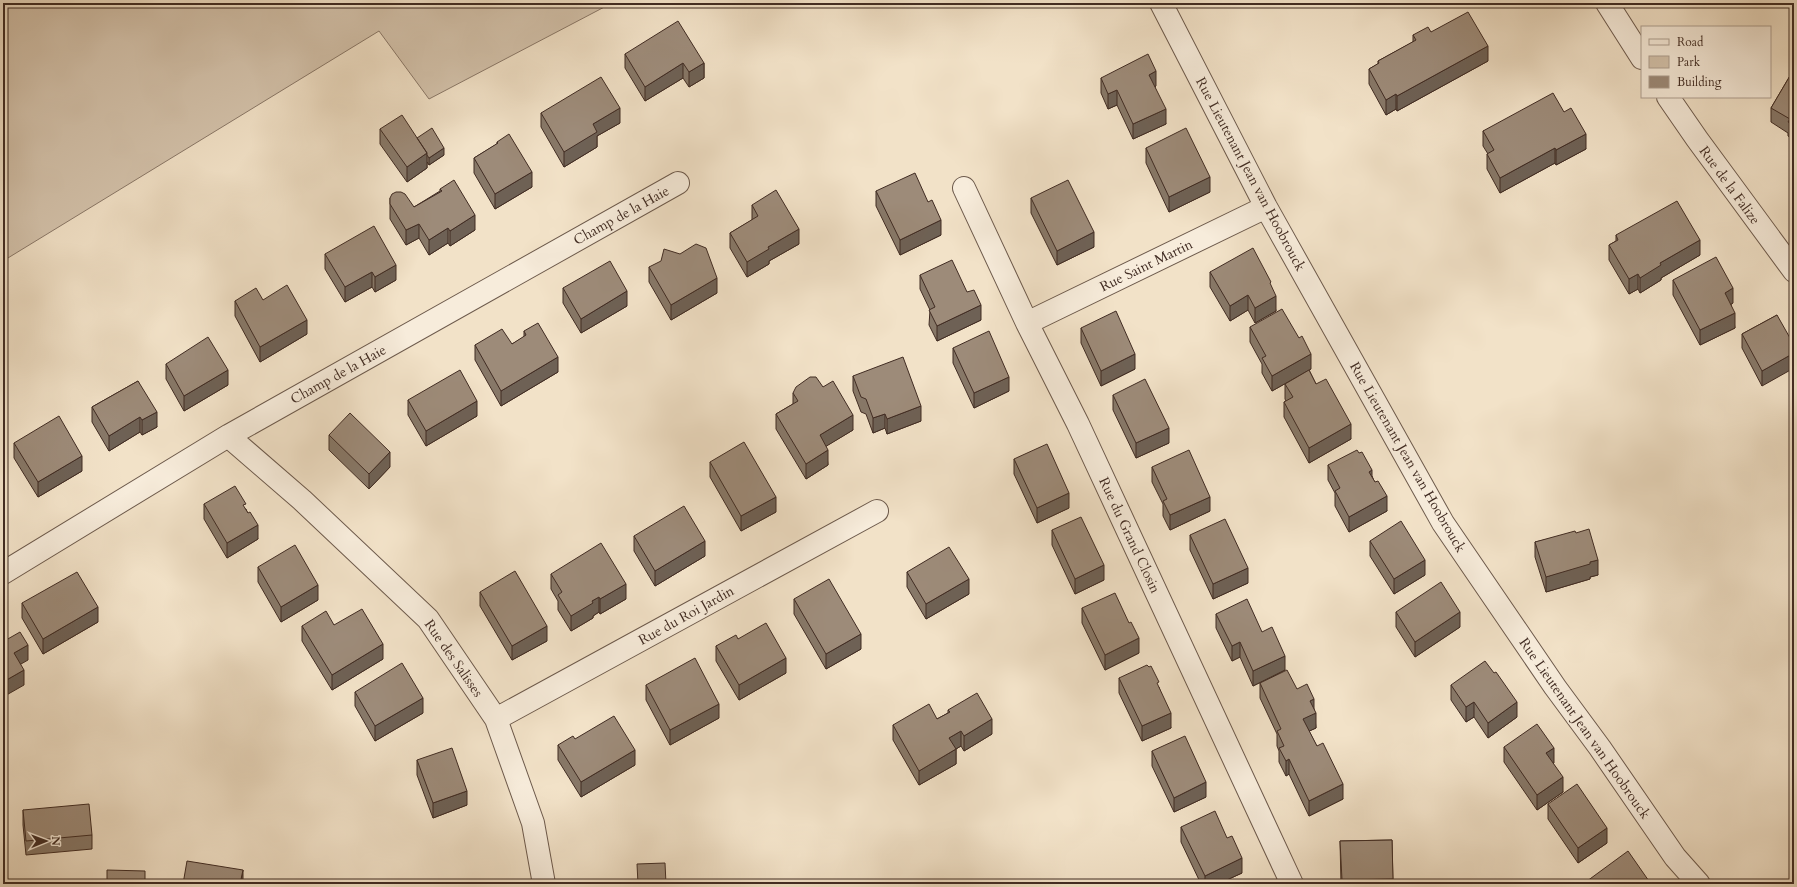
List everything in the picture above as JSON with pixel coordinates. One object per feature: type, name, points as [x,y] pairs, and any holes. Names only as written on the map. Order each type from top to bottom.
[{"type":"street","name":"Rue Lieutenant Jean van Hoobrouck","points":[[1162,3],[1266,208],[1443,523],[1555,687],[1600,748],[1675,857],[1699,884]]},
{"type":"street","points":[[1607,3],[1641,56]]},
{"type":"street","name":"Rue de la Falize","points":[[1669,98],[1794,271]]},
{"type":"street","name":"Champ de la Haie","points":[[3,572],[228,436],[678,183]]},
{"type":"street","name":"Rue du Grand Closin","points":[[964,188],[1027,323],[1078,424],[1292,884]]},
{"type":"street","name":"Rue Saint Martin","points":[[1027,323],[1266,208]]},
{"type":"street","name":"Rue des Salisses","points":[[228,436],[302,500],[428,619],[496,719],[533,823],[544,884]]},
{"type":"street","name":"Rue du Roi Jardin","points":[[496,719],[877,511]]},
{"type":"green space","points":[[3,3],[612,3],[429,99],[379,31],[3,261]]},
{"type":"building","points":[[1468,12],[1488,46],[1397,96],[1396,94],[1386,100],[1369,69],[1379,63],[1378,61],[1416,40],[1413,35],[1428,27],[1431,32]]},
{"type":"building","points":[[678,21],[704,63],[689,72],[683,63],[645,87],[625,54]]},
{"type":"building","points":[[1148,54],[1156,71],[1149,75],[1166,109],[1133,124],[1117,90],[1108,94],[1101,78]]},
{"type":"building","points":[[1794,69],[1794,125],[1788,122],[1790,119],[1771,108]]},
{"type":"building","points":[[601,77],[620,108],[593,124],[597,132],[564,152],[541,113]]},
{"type":"building","points":[[1553,93],[1564,112],[1571,108],[1586,134],[1556,150],[1555,148],[1500,178],[1487,154],[1494,150],[1483,131]]},
{"type":"building","points":[[402,115],[427,153],[407,167],[380,129]]},
{"type":"building","points":[[432,128],[444,148],[429,158],[417,138]]},
{"type":"building","points":[[1186,128],[1210,177],[1169,197],[1146,148]]},
{"type":"building","points":[[509,134],[532,172],[495,194],[474,158],[498,143],[497,142]]},
{"type":"building","points":[[915,173],[928,202],[932,200],[941,220],[900,240],[876,191]]},
{"type":"building","points":[[454,180],[475,215],[450,231],[448,228],[429,240],[419,224],[406,230],[390,204],[392,194],[401,192],[405,194],[414,207],[442,191],[440,189]]},
{"type":"building","points":[[1068,180],[1094,232],[1057,251],[1031,198]]},
{"type":"building","points":[[776,190],[799,229],[768,247],[769,249],[747,262],[730,233],[758,216],[752,205]]},
{"type":"building","points":[[1677,201],[1700,240],[1660,263],[1661,265],[1640,278],[1638,274],[1629,279],[1609,245],[1618,240],[1616,235]]},
{"type":"building","points":[[374,226],[396,265],[375,277],[372,272],[345,287],[325,254]]},
{"type":"building","points":[[696,244],[706,248],[717,278],[671,305],[649,267],[661,261],[664,249],[680,254]]},
{"type":"building","points":[[1253,248],[1271,282],[1270,283],[1276,296],[1255,308],[1248,295],[1230,306],[1210,272]]},
{"type":"building","points":[[1716,257],[1733,288],[1725,293],[1735,313],[1700,330],[1673,280]]},
{"type":"building","points":[[952,260],[967,292],[974,290],[981,305],[937,326],[929,310],[935,307],[920,275]]},
{"type":"building","points":[[610,261],[627,291],[581,319],[563,288]]},
{"type":"building","points":[[287,285],[307,320],[260,347],[235,301],[256,288],[263,300]]},
{"type":"building","points":[[1282,309],[1299,338],[1302,336],[1311,354],[1272,376],[1262,358],[1266,356],[1250,327]]},
{"type":"building","points":[[1116,311],[1135,354],[1101,371],[1081,328]]},
{"type":"building","points":[[1777,315],[1794,345],[1794,353],[1762,371],[1742,334]]},
{"type":"building","points":[[538,323],[558,357],[501,391],[475,345],[502,329],[512,344],[526,335],[524,331]]},
{"type":"building","points":[[989,331],[1009,377],[974,393],[953,348]]},
{"type":"building","points":[[208,337],[228,370],[184,396],[166,364]]},
{"type":"building","points":[[903,357],[921,406],[887,419],[885,414],[873,418],[866,399],[861,397],[853,376]]},
{"type":"building","points":[[460,370],[477,401],[426,431],[408,400]]},
{"type":"building","points":[[1309,370],[1316,384],[1326,379],[1351,424],[1309,448],[1284,402],[1293,397],[1285,384]]},
{"type":"building","points":[[810,377],[816,377],[823,387],[833,381],[853,415],[820,435],[828,450],[806,464],[776,414],[798,401],[793,393],[796,387]]},
{"type":"building","points":[[1145,379],[1169,428],[1136,443],[1113,395]]},
{"type":"building","points":[[138,381],[157,412],[142,420],[140,417],[109,436],[92,407]]},
{"type":"building","points":[[350,413],[390,452],[369,474],[329,435]]},
{"type":"building","points":[[59,416],[82,456],[38,482],[14,443]]},
{"type":"building","points":[[744,442],[776,497],[741,516],[710,462]]},
{"type":"building","points":[[1047,444],[1069,493],[1037,508],[1014,459]]},
{"type":"building","points":[[1189,450],[1210,497],[1170,515],[1163,501],[1167,499],[1152,467]]},
{"type":"building","points":[[1357,450],[1359,453],[1362,452],[1372,470],[1369,472],[1375,482],[1378,481],[1387,496],[1349,517],[1335,491],[1340,488],[1328,465]]},
{"type":"building","points":[[235,486],[246,504],[243,505],[248,513],[250,512],[258,525],[227,543],[204,504]]},
{"type":"building","points":[[684,506],[705,541],[655,571],[634,536]]},
{"type":"building","points":[[1081,517],[1104,565],[1075,579],[1052,530]]},
{"type":"building","points":[[1225,519],[1248,568],[1213,584],[1190,535]]},
{"type":"building","points":[[1401,521],[1425,560],[1394,579],[1370,541]]},
{"type":"building","points":[[1589,529],[1598,560],[1590,562],[1590,564],[1546,577],[1535,542],[1575,531],[1576,533]]},
{"type":"building","points":[[601,543],[626,584],[600,599],[599,597],[592,601],[593,603],[571,616],[558,595],[562,592],[551,574]]},
{"type":"building","points":[[295,545],[318,585],[281,607],[258,567]]},
{"type":"building","points":[[949,547],[969,579],[926,604],[907,572]]},
{"type":"building","points":[[515,571],[547,626],[512,646],[480,592]]},
{"type":"building","points":[[77,572],[98,607],[43,639],[22,603]]},
{"type":"building","points":[[829,579],[861,634],[826,654],[794,599]]},
{"type":"building","points":[[1441,582],[1460,612],[1415,642],[1396,612]]},
{"type":"building","points":[[1115,593],[1129,623],[1131,622],[1139,638],[1105,655],[1082,608]]},
{"type":"building","points":[[1247,599],[1262,632],[1272,627],[1285,656],[1253,671],[1240,642],[1232,646],[1216,614]]},
{"type":"building","points":[[362,609],[383,644],[332,675],[302,626],[326,611],[334,625]]},
{"type":"building","points":[[766,623],[786,658],[739,685],[716,646],[736,635],[738,639]]},
{"type":"building","points":[[20,632],[28,645],[14,653],[24,670],[3,682],[3,636],[6,640]]},
{"type":"building","points":[[695,658],[719,704],[670,730],[646,685]]},
{"type":"building","points":[[1485,661],[1494,673],[1496,672],[1517,702],[1488,723],[1474,702],[1466,707],[1451,685]]},
{"type":"building","points":[[402,663],[423,698],[375,726],[355,692]]},
{"type":"building","points":[[1147,665],[1149,667],[1151,666],[1159,682],[1157,683],[1171,713],[1142,726],[1119,678]]},
{"type":"building","points":[[1287,670],[1297,689],[1307,684],[1314,699],[1310,701],[1316,713],[1303,719],[1317,746],[1323,743],[1343,784],[1309,801],[1289,759],[1286,761],[1279,748],[1284,746],[1277,731],[1281,729],[1260,683]]},
{"type":"building","points":[[977,693],[992,719],[964,736],[961,731],[949,738],[956,749],[919,771],[893,725],[929,704],[937,719],[950,712],[948,710]]},
{"type":"building","points":[[614,716],[635,750],[581,782],[558,745],[573,736],[575,739]]},
{"type":"building","points":[[1537,724],[1554,748],[1546,753],[1563,777],[1537,795],[1504,747]]},
{"type":"building","points":[[1185,736],[1206,782],[1174,798],[1152,751]]},
{"type":"building","points":[[452,748],[467,791],[433,803],[417,760]]},
{"type":"building","points":[[1577,784],[1607,828],[1578,848],[1548,804]]},
{"type":"building","points":[[89,804],[92,835],[26,841],[23,810]]},
{"type":"building","points":[[1215,811],[1227,838],[1232,836],[1242,858],[1205,876],[1181,827]]},
{"type":"building","points":[[1392,840],[1393,879],[1342,880],[1340,841]]},
{"type":"building","points":[[1628,851],[1651,884],[1583,884]]},
{"type":"building","points":[[187,861],[243,870],[240,884],[183,884]]},
{"type":"building","points":[[665,863],[666,884],[638,884],[637,864]]},
{"type":"building","points":[[107,870],[145,871],[145,884],[107,884]]}]
